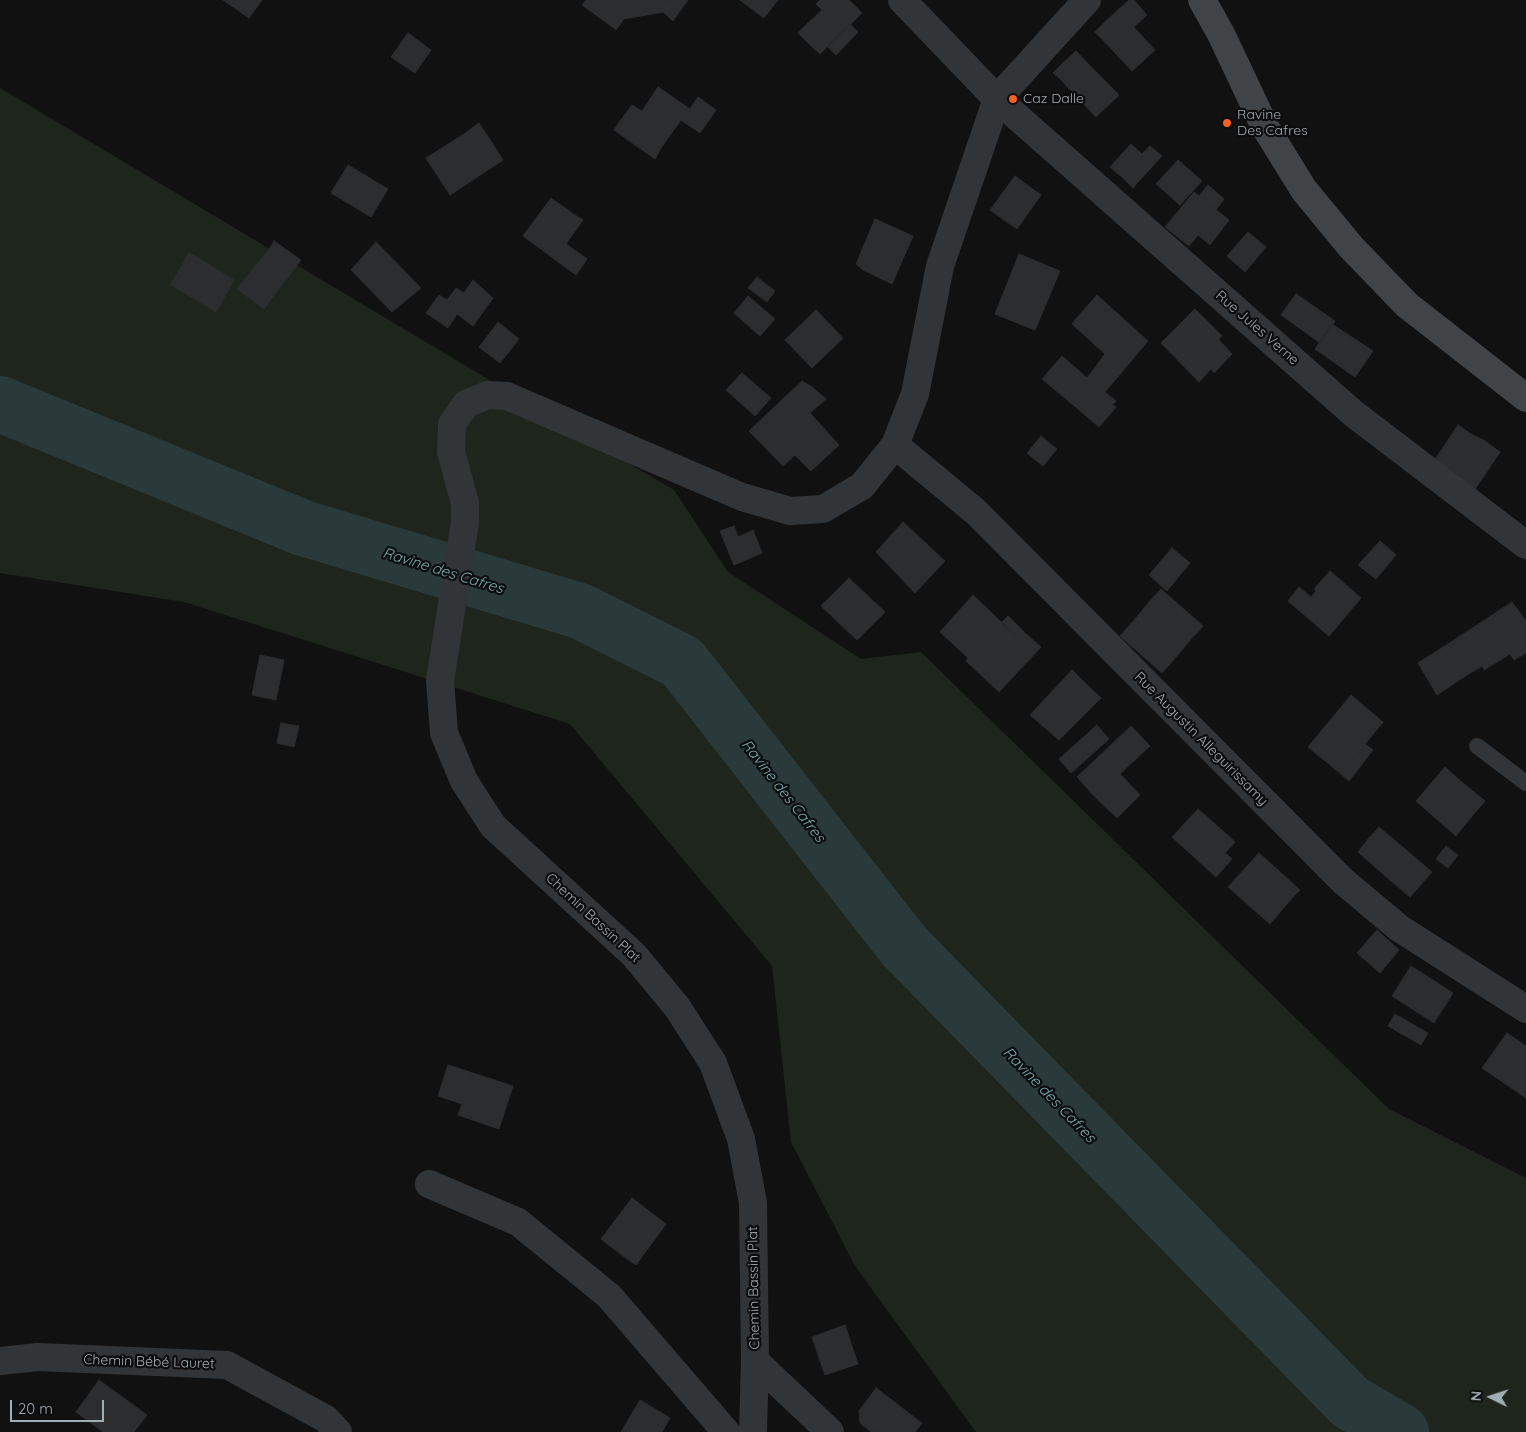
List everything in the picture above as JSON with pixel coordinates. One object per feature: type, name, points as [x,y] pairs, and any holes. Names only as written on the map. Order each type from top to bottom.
[{"type":"main road","points":[[1202,0],[1221,34],[1265,127],[1304,190],[1351,247],[1407,305],[1526,398]]},
{"type":"main road","points":[[1217,0],[1221,34]]},
{"type":"street","name":"Rue Jules Verne","points":[[902,0],[997,99],[1354,414],[1526,545]]},
{"type":"street","points":[[997,99],[1087,0]]},
{"type":"street","name":"Chemin Bassin Plat","points":[[753,1432],[755,1361],[753,1204],[741,1139],[713,1063],[677,1007],[634,955],[493,826],[464,781],[444,733],[440,681],[465,522],[465,504],[451,452],[452,424],[466,404],[488,394],[507,396],[742,497],[790,511],[823,509],[862,486],[895,445],[915,394],[940,266],[997,99]]},
{"type":"street","name":"Rue Augustin Alleguirissamy","points":[[895,445],[976,512],[1343,881],[1399,928],[1526,1009]]},
{"type":"street","points":[[429,1184],[518,1222],[608,1296],[726,1432]]},
{"type":"street","name":"Chemin Bébé Lauret","points":[[0,1361],[38,1357],[227,1365],[326,1420],[338,1432]]},
{"type":"street","points":[[755,1361],[830,1432]]},
{"type":"lane","points":[[1477,746],[1526,783]]},
{"type":"shaded area","points":[[0,88],[674,490],[728,572],[861,659],[921,652],[1389,1109],[1526,1178],[1526,1432],[976,1432],[855,1266],[791,1142],[772,966],[570,724],[184,602],[0,573]]},
{"type":"building","points":[[223,0],[262,0],[249,18]]},
{"type":"building","points":[[586,0],[619,0],[620,4],[607,23],[582,5]]},
{"type":"building","points":[[619,0],[665,0],[680,11],[673,21],[663,12],[624,19],[616,30],[607,23],[620,4]]},
{"type":"building","points":[[665,0],[688,0],[680,11]]},
{"type":"building","points":[[740,0],[778,0],[764,18]]},
{"type":"building","points":[[820,0],[849,0],[862,13],[820,54],[808,43],[818,33],[808,23],[822,10],[816,4]]},
{"type":"building","points":[[1129,0],[1134,0],[1147,15],[1134,27],[1118,10]]},
{"type":"building","points":[[1118,10],[1155,50],[1132,71],[1100,37],[1112,26],[1106,21]]},
{"type":"building","points":[[1106,21],[1112,26],[1100,37],[1095,32]]},
{"type":"building","points":[[808,23],[818,33],[808,43],[798,33]]},
{"type":"building","points":[[850,24],[858,32],[836,55],[827,46]]},
{"type":"building","points":[[408,33],[431,50],[415,73],[391,57]]},
{"type":"building","points":[[1076,51],[1097,73],[1075,95],[1059,78],[1070,68],[1064,62]]},
{"type":"building","points":[[1064,62],[1070,68],[1059,78],[1053,73]]},
{"type":"building","points":[[1097,73],[1119,95],[1096,117],[1075,95]]},
{"type":"building","points":[[658,87],[690,109],[698,97],[716,110],[700,133],[681,120],[661,148],[620,121],[632,105],[642,111]]},
{"type":"building","points":[[620,121],[661,148],[655,159],[614,130]]},
{"type":"building","points":[[479,123],[494,146],[475,157],[461,136]]},
{"type":"building","points":[[461,136],[475,157],[494,146],[503,160],[450,195],[426,158]]},
{"type":"building","points":[[1131,144],[1142,154],[1150,146],[1162,156],[1138,182],[1127,172],[1122,177],[1110,167]]},
{"type":"building","points":[[1178,160],[1202,181],[1180,205],[1156,184]]},
{"type":"building","points":[[348,165],[388,189],[371,217],[331,193]]},
{"type":"building","points":[[1127,172],[1138,182],[1133,188],[1122,177]]},
{"type":"building","points":[[1015,176],[1041,195],[1017,229],[990,210]]},
{"type":"building","points":[[1208,185],[1224,199],[1216,210],[1199,196]]},
{"type":"building","points":[[1194,192],[1229,220],[1210,245],[1198,235],[1189,246],[1165,227]]},
{"type":"building","points":[[551,198],[575,215],[558,238],[587,259],[576,275],[523,236]]},
{"type":"building","points":[[575,215],[583,220],[566,244],[558,238]]},
{"type":"building","points":[[875,219],[913,236],[892,284],[863,270],[856,264]]},
{"type":"building","points":[[1248,232],[1266,247],[1245,272],[1227,256]]},
{"type":"building","points":[[274,241],[301,260],[269,302],[263,298],[288,263],[269,249]]},
{"type":"building","points":[[376,242],[421,288],[392,312],[351,270]]},
{"type":"building","points":[[269,249],[288,263],[263,298],[269,302],[264,309],[237,289]]},
{"type":"building","points":[[189,253],[195,256],[173,286],[170,285]]},
{"type":"building","points":[[1019,254],[1060,271],[1035,330],[995,314]]},
{"type":"building","points":[[195,256],[234,280],[216,312],[173,286]]},
{"type":"building","points":[[757,277],[775,291],[767,302],[748,288]]},
{"type":"building","points":[[473,280],[493,298],[473,326],[457,314],[448,328],[426,313],[439,295],[447,300],[456,288],[464,293]]},
{"type":"building","points":[[1296,294],[1335,321],[1320,343],[1281,315]]},
{"type":"building","points":[[1097,295],[1148,341],[1105,392],[1116,401],[1112,405],[1116,407],[1099,427],[1072,404],[1113,351],[1075,320]]},
{"type":"building","points":[[748,296],[775,319],[760,336],[734,313]]},
{"type":"building","points":[[1195,309],[1222,336],[1213,346],[1198,330],[1202,326],[1190,314]]},
{"type":"building","points":[[816,310],[843,338],[812,368],[785,340]]},
{"type":"building","points":[[1190,314],[1202,326],[1198,330],[1213,346],[1219,340],[1232,354],[1214,373],[1211,369],[1199,382],[1161,343]]},
{"type":"building","points":[[1075,320],[1113,351],[1072,404],[1042,379],[1062,356],[1087,378],[1105,354],[1072,324]]},
{"type":"building","points":[[498,322],[519,339],[500,363],[479,347]]},
{"type":"building","points":[[1332,324],[1373,351],[1355,377],[1315,349]]},
{"type":"building","points":[[742,373],[771,398],[755,416],[726,390]]},
{"type":"building","points":[[802,381],[826,399],[810,413],[839,445],[811,471],[795,455],[783,466],[749,431]]},
{"type":"building","points":[[1458,425],[1471,434],[1462,448],[1475,456],[1485,441],[1500,452],[1474,491],[1460,481],[1465,474],[1451,465],[1446,473],[1432,464]]},
{"type":"building","points":[[1471,434],[1485,441],[1475,456],[1462,448]]},
{"type":"building","points":[[1041,436],[1057,449],[1043,466],[1027,453]]},
{"type":"building","points":[[1451,465],[1465,474],[1460,481],[1446,473]]},
{"type":"building","points":[[903,522],[945,561],[915,593],[876,552]]},
{"type":"building","points":[[734,526],[738,537],[753,530],[762,553],[734,565],[720,531]]},
{"type":"building","points":[[1380,541],[1396,555],[1376,579],[1358,565]]},
{"type":"building","points":[[1172,548],[1190,563],[1167,591],[1149,575]]},
{"type":"building","points":[[1330,571],[1361,598],[1329,636],[1288,601],[1299,587],[1311,597],[1316,591],[1314,589]]},
{"type":"building","points":[[849,578],[885,612],[857,640],[821,606]]},
{"type":"building","points":[[1161,589],[1203,626],[1192,638],[1150,601]]},
{"type":"building","points":[[973,595],[1019,639],[1025,633],[1041,647],[999,692],[966,661],[968,658],[940,632]]},
{"type":"building","points":[[1150,601],[1192,638],[1177,656],[1135,619]]},
{"type":"building","points":[[1512,602],[1526,621],[1526,653],[1514,660],[1510,654],[1484,670],[1482,666],[1467,675],[1448,644]]},
{"type":"building","points":[[1008,616],[1025,633],[1019,639],[1001,623]]},
{"type":"building","points":[[1135,619],[1177,656],[1162,673],[1120,636]]},
{"type":"building","points":[[1448,644],[1467,675],[1437,695],[1418,663]]},
{"type":"building","points":[[260,655],[284,660],[276,700],[252,695]]},
{"type":"building","points":[[1072,670],[1084,682],[1078,689],[1095,704],[1059,740],[1030,715]]},
{"type":"building","points":[[1084,682],[1101,698],[1095,704],[1078,689]]},
{"type":"building","points":[[1351,695],[1383,722],[1341,774],[1308,747]]},
{"type":"building","points":[[281,723],[299,726],[294,747],[277,743]]},
{"type":"building","points":[[1097,725],[1109,739],[1071,773],[1059,759]]},
{"type":"building","points":[[1131,726],[1150,746],[1095,797],[1077,777]]},
{"type":"building","points":[[1365,744],[1373,750],[1349,781],[1341,774]]},
{"type":"building","points":[[1445,767],[1457,778],[1451,785],[1473,803],[1462,816],[1468,821],[1456,836],[1416,801]]},
{"type":"building","points":[[1120,774],[1140,795],[1117,818],[1095,797]]},
{"type":"building","points":[[1457,778],[1485,801],[1468,821],[1462,816],[1473,803],[1451,785]]},
{"type":"building","points":[[1198,809],[1223,831],[1213,842],[1232,859],[1216,877],[1172,837]]},
{"type":"building","points":[[1379,827],[1432,872],[1410,897],[1384,875],[1395,861],[1369,838]]},
{"type":"building","points":[[1223,831],[1235,842],[1225,853],[1213,842]]},
{"type":"building","points":[[1369,838],[1395,861],[1384,875],[1358,852]]},
{"type":"building","points":[[1446,846],[1458,855],[1448,868],[1436,859]]},
{"type":"building","points":[[1259,853],[1278,870],[1271,877],[1293,897],[1270,924],[1228,887]]},
{"type":"building","points":[[1278,870],[1300,890],[1293,897],[1271,877]]},
{"type":"building","points":[[1377,930],[1399,950],[1380,973],[1357,953]]},
{"type":"building","points":[[1411,966],[1453,993],[1434,1023],[1392,996]]},
{"type":"building","points":[[1395,1014],[1428,1033],[1421,1045],[1388,1026]]},
{"type":"building","points":[[1507,1033],[1526,1046],[1526,1098],[1482,1068]]},
{"type":"building","points":[[448,1065],[473,1073],[462,1104],[438,1096]]},
{"type":"building","points":[[473,1073],[513,1086],[499,1129],[458,1115]]},
{"type":"building","points":[[632,1198],[658,1218],[627,1259],[601,1239]]},
{"type":"building","points":[[658,1218],[666,1224],[636,1265],[627,1259]]},
{"type":"building","points":[[845,1325],[858,1364],[825,1375],[812,1337]]},
{"type":"building","points":[[99,1380],[147,1415],[134,1432],[103,1432],[76,1412]]},
{"type":"building","points":[[876,1388],[922,1423],[915,1432],[876,1432],[883,1423],[862,1407]]},
{"type":"building","points":[[640,1400],[670,1418],[662,1432],[621,1432]]},
{"type":"building","points":[[862,1407],[883,1423],[876,1432],[871,1432],[860,1423],[859,1411]]},
{"type":"waterway","name":"Ravine des Cafres","points":[[0,404],[303,528],[580,611],[682,662],[904,946],[1350,1402],[1401,1432]]},
{"type":"place","name":"Caz Dalle","points":[[1013,99]]},
{"type":"place","name":"Ravine Des Cafres","points":[[1227,123]]}]
